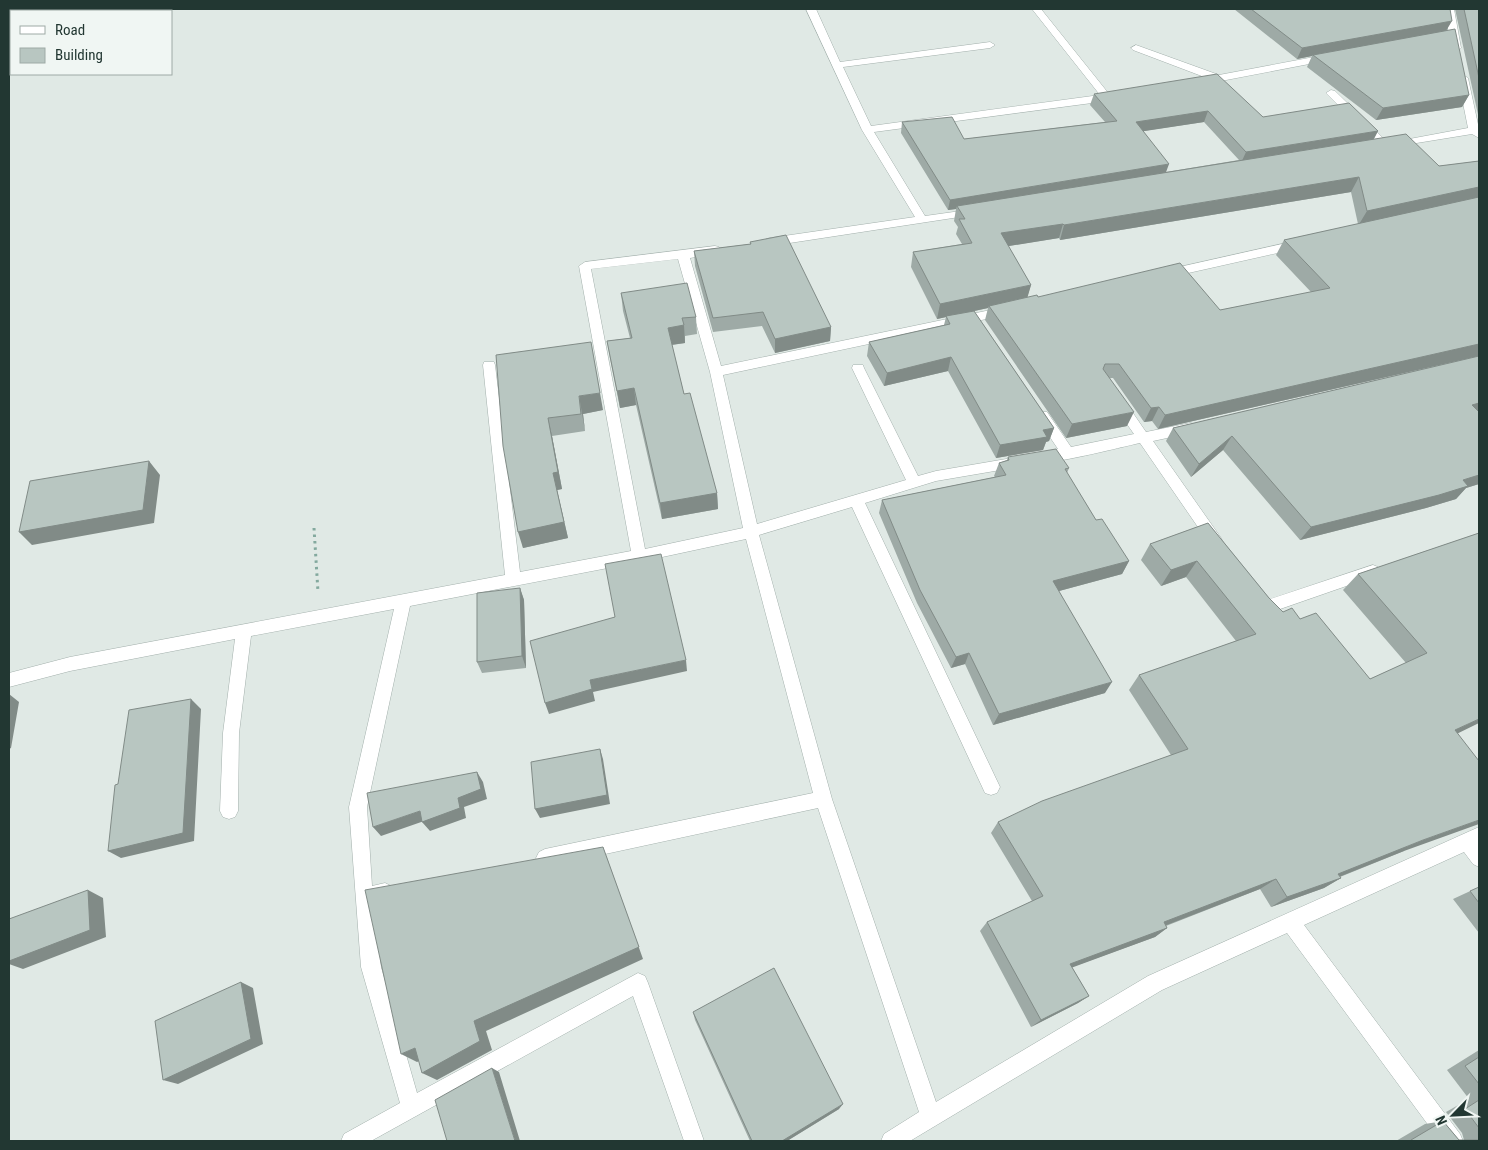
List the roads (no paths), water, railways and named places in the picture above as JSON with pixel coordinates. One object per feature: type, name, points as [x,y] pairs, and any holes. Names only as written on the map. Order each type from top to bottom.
[{"type":"street","points":[[812,9],[867,130],[922,220]]},
{"type":"street","points":[[1036,9],[1107,98]]},
{"type":"street","points":[[1365,148],[1477,132],[1460,67],[1448,35],[1449,9]]},
{"type":"street","points":[[837,65],[990,44]]},
{"type":"street","points":[[1136,48],[1217,78]]},
{"type":"street","points":[[1190,84],[1339,56]]},
{"type":"street","points":[[1331,93],[1384,145]]},
{"type":"street","points":[[867,130],[1124,95]]},
{"type":"street","points":[[759,244],[982,211]]},
{"type":"street","points":[[1159,276],[1314,241]]},
{"type":"street","points":[[639,556],[585,266],[730,248]]},
{"type":"street","points":[[682,255],[716,372],[751,532],[823,799],[931,1117]]},
{"type":"street","points":[[716,372],[977,322],[1013,309]]},
{"type":"street","points":[[489,365],[513,580]]},
{"type":"street","points":[[858,368],[915,482]]},
{"type":"street","points":[[1111,390],[1224,552]]},
{"type":"street","points":[[1035,406],[1068,454]]},
{"type":"street","points":[[9,680],[70,664],[639,556],[751,532],[936,476],[1068,454],[1201,426]]},
{"type":"street","points":[[856,500],[991,787]]},
{"type":"street","points":[[1252,592],[1263,608],[1385,567]]},
{"type":"street","points":[[403,601],[358,808],[371,967],[411,1107]]},
{"type":"street","points":[[229,810],[231,733],[244,631]]},
{"type":"street","points":[[530,862],[823,799]]},
{"type":"street","points":[[891,1141],[1155,983],[1473,839],[1479,858]]},
{"type":"street","points":[[364,897],[403,888]]},
{"type":"street","points":[[1290,922],[1452,1141]]},
{"type":"street","points":[[351,1141],[638,983],[694,1141]]}]
